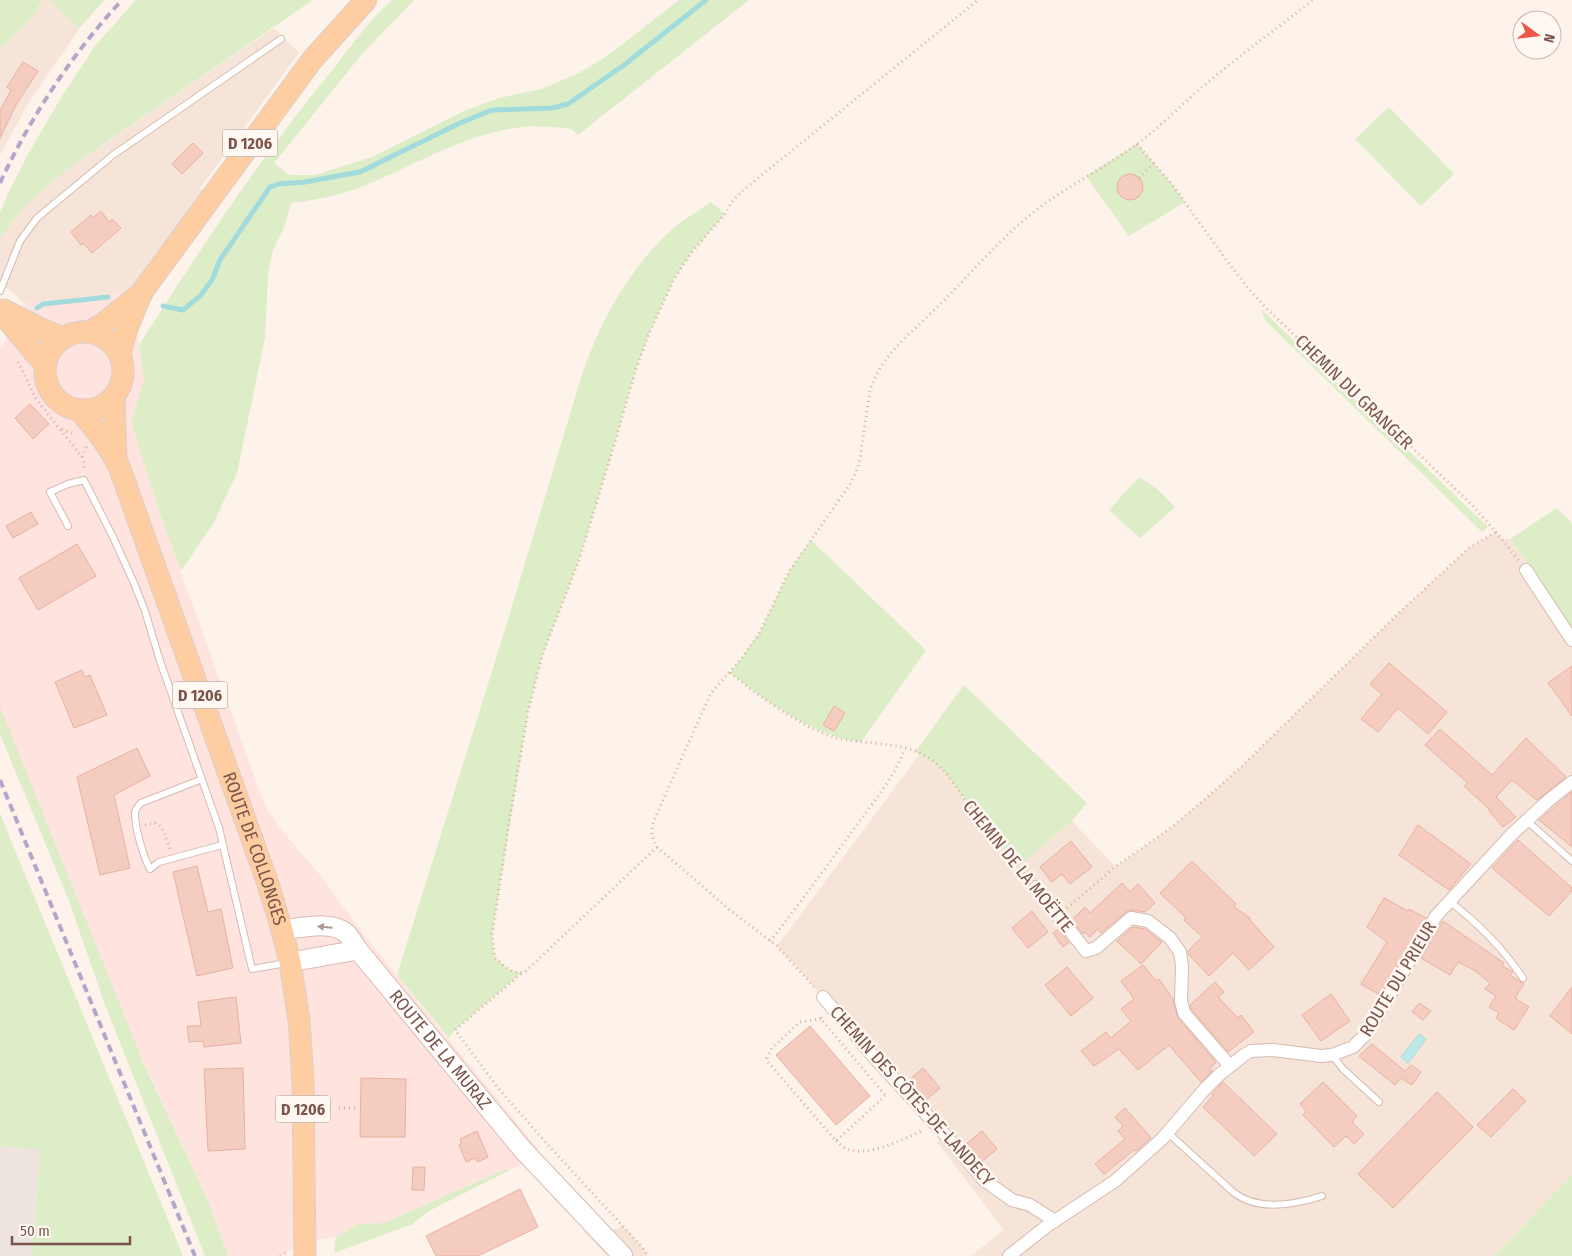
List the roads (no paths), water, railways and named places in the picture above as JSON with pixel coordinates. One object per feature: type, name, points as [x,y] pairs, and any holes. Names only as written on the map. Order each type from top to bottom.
[{"type":"main road","name":"D 1206","points":[[120,354],[126,331],[142,292],[312,60],[366,0]]},
{"type":"main road","name":"D 1206","points":[[89,332],[142,292]]},
{"type":"main road","points":[[0,310],[63,338]]},
{"type":"main road","points":[[0,310],[45,365]]},
{"type":"main road","points":[[77,332],[89,332],[109,340],[120,354],[124,372],[114,397],[95,409],[79,410],[65,406],[52,395],[46,381],[45,365],[51,349],[63,338],[77,332]]},
{"type":"main road","name":"ROUTE DE COLLONGES","points":[[114,397],[116,460]]},
{"type":"main road","name":"ROUTE DE COLLONGES","points":[[79,410],[116,460],[268,884],[282,930],[290,962],[299,1020],[303,1083],[305,1256]]},
{"type":"street","points":[[1526,570],[1572,640]]},
{"type":"street","name":"ROUTE DU PRIEUR","points":[[1009,1256],[1055,1221],[1115,1181],[1168,1133],[1204,1090],[1244,1055],[1257,1050],[1332,1055],[1353,1047],[1365,1035],[1432,922],[1449,901],[1526,820],[1572,782]]},
{"type":"street","name":"CHEMIN DE LA MOËTTE","points":[[1036,887],[1086,951],[1096,948],[1131,918],[1148,921],[1170,938],[1180,952],[1182,966],[1181,1000],[1184,1013],[1230,1066]]},
{"type":"street","name":"ROUTE DE LA MURAZ","points":[[282,930],[320,926],[337,929],[347,935],[523,1150],[623,1256]]},
{"type":"street","points":[[290,962],[358,950]]},
{"type":"street","name":"CHEMIN DES CÔTES-DE-LANDECY","points":[[823,996],[873,1056],[984,1180],[1012,1200],[1030,1205],[1055,1221]]},
{"type":"lane","points":[[0,291],[20,241],[36,218],[113,155],[281,39]]},
{"type":"lane","points":[[68,526],[50,492],[68,484],[84,480],[134,583],[202,778],[219,828],[252,969],[290,962]]},
{"type":"lane","points":[[202,778],[139,804],[135,814],[146,861],[150,869],[159,862],[222,845]]},
{"type":"lane","points":[[1526,820],[1572,861]]},
{"type":"lane","points":[[1449,901],[1483,929],[1507,955],[1522,978]]},
{"type":"lane","points":[[1332,1055],[1343,1069],[1379,1102]]},
{"type":"lane","points":[[1168,1133],[1232,1192],[1244,1200],[1272,1204],[1303,1202],[1322,1196]]},
{"type":"water","points":[[1419,1034],[1426,1039],[1408,1063],[1401,1057]]},
{"type":"waterway","points":[[163,306],[183,310],[200,296],[212,280],[220,260],[270,187],[360,172],[460,123],[492,110],[552,108],[568,104],[624,65],[706,0]]},
{"type":"waterway","points":[[37,308],[43,304],[108,297]]},
{"type":"railway","points":[[0,183],[25,134],[54,87],[86,42],[122,0]]},
{"type":"railway","points":[[0,780],[195,1256]]}]
